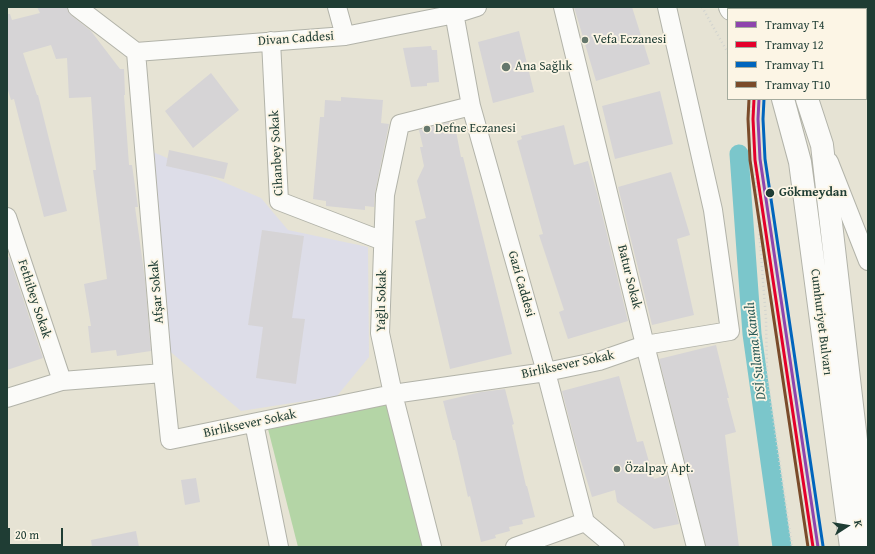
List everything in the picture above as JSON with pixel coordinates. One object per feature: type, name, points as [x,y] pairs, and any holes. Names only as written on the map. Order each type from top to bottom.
[{"type":"main road","name":"Cumhuriyet Bulvarı","points":[[783,100],[800,162],[851,547]]},
{"type":"main road","name":"Cumhuriyet Bulvarı","points":[[807,100],[822,145],[868,544]]},
{"type":"street","points":[[77,7],[136,52]]},
{"type":"street","points":[[337,7],[345,36]]},
{"type":"street","name":"Divan Caddesi","points":[[136,52],[345,36],[477,7]]},
{"type":"street","name":"Batur Sokak","points":[[563,7],[645,345],[696,547]]},
{"type":"street","name":"Birliksever Sokak","points":[[164,373],[170,440],[393,394],[546,372],[599,361],[645,345],[730,331],[713,210],[667,7]]},
{"type":"street","name":"Gazi Caddesi","points":[[454,11],[471,106],[546,372],[585,522]]},
{"type":"street","name":"Cihanbey Sokak","points":[[271,41],[279,201],[383,241]]},
{"type":"street","name":"Afşar Sokak","points":[[136,52],[164,373]]},
{"type":"street","name":"Yağlı Sokak","points":[[432,547],[393,394],[380,334],[385,195],[400,124],[471,106]]},
{"type":"street","points":[[822,145],[868,261]]},
{"type":"street","name":"Fethibey Sokak","points":[[7,217],[62,381]]},
{"type":"street","points":[[7,398],[62,381],[164,373]]},
{"type":"street","points":[[254,423],[279,547]]},
{"type":"street","points":[[515,547],[585,522],[615,547]]},
{"type":"path","points":[[702,7],[727,51]]},
{"type":"path","points":[[748,100],[753,116],[757,202],[766,319],[767,376],[792,547]]},
{"type":"shaded area","points":[[153,152],[261,198],[288,230],[368,247],[369,357],[337,396],[241,411],[167,349]]},
{"type":"green space","points":[[386,401],[424,547],[298,547],[267,425]]},
{"type":"building","points":[[37,7],[67,7],[71,15],[91,31],[120,69],[124,69],[124,95],[129,165],[132,165],[138,207],[135,207],[145,279],[151,351],[117,356],[116,350],[91,353],[88,326],[91,326],[84,284],[107,279],[93,170],[96,170],[91,97],[69,98],[67,58],[56,59],[51,45],[23,53],[38,95],[67,211],[44,217],[14,99],[11,100],[7,87],[7,14],[10,14],[12,20],[40,13]]},
{"type":"building","points":[[574,7],[632,7],[650,64],[596,81]]},
{"type":"building","name":"Ana Sağlık","points":[[519,31],[534,92],[493,103],[478,42]]},
{"type":"building","points":[[431,46],[432,50],[437,50],[439,82],[427,83],[427,86],[411,87],[403,48]]},
{"type":"building","points":[[211,73],[239,110],[193,148],[165,111]]},
{"type":"building","points":[[660,91],[673,144],[615,159],[602,106]]},
{"type":"building","points":[[341,97],[383,100],[381,123],[389,124],[375,193],[374,207],[365,206],[365,210],[326,206],[326,201],[313,199],[320,117],[324,117],[325,100],[341,101]]},
{"type":"building","points":[[454,121],[461,157],[463,157],[512,354],[450,369],[415,221],[426,218],[417,181],[424,166],[420,147],[423,147],[419,130]]},
{"type":"building","points":[[564,125],[574,165],[588,161],[628,321],[568,339],[559,312],[564,310],[539,235],[543,234],[517,141],[522,139],[521,136]]},
{"type":"building","points":[[169,150],[228,163],[224,179],[166,166]]},
{"type":"building","points":[[671,172],[690,235],[677,239],[694,315],[652,325],[618,187]]},
{"type":"building","points":[[262,230],[304,236],[292,318],[305,319],[296,384],[256,378],[263,327],[248,325]]},
{"type":"building","points":[[7,257],[9,257],[43,358],[7,370]]},
{"type":"building","points":[[716,345],[736,432],[725,435],[739,547],[706,547],[659,359]]},
{"type":"building","points":[[619,376],[637,442],[643,441],[654,479],[667,475],[679,524],[654,529],[617,502],[615,490],[592,497],[575,442],[562,391]]},
{"type":"building","points":[[505,389],[514,424],[512,425],[526,486],[535,517],[522,520],[523,524],[509,527],[510,531],[495,535],[496,538],[481,542],[470,496],[468,497],[455,440],[453,440],[443,401],[481,392]]},
{"type":"building","points":[[196,478],[200,502],[185,505],[181,480]]},
{"type":"building","points":[[136,531],[139,547],[92,547],[91,540]]},
{"type":"waterway","name":"DSİ Sulama Kanalı","points":[[739,154],[752,334],[782,547]]},
{"type":"tram line","name":"T10","points":[[749,100],[748,119],[750,160],[808,547]]},
{"type":"tram line","name":"12","points":[[754,100],[753,119],[755,160],[813,547]]},
{"type":"tram line","name":"T4","points":[[759,100],[758,119],[760,159],[818,547]]},
{"type":"tram line","name":"T1","points":[[764,100],[763,119],[765,159],[823,546]]},
{"type":"place","name":"Vefa Eczanesi","points":[[585,40]]},
{"type":"place","name":"Ana Sağlık","points":[[506,67]]},
{"type":"place","name":"Defne Eczanesi","points":[[427,129]]},
{"type":"place","name":"Gökmeydan","points":[[770,193]]},
{"type":"place","name":"Özalpay Apt.","points":[[617,469]]}]
